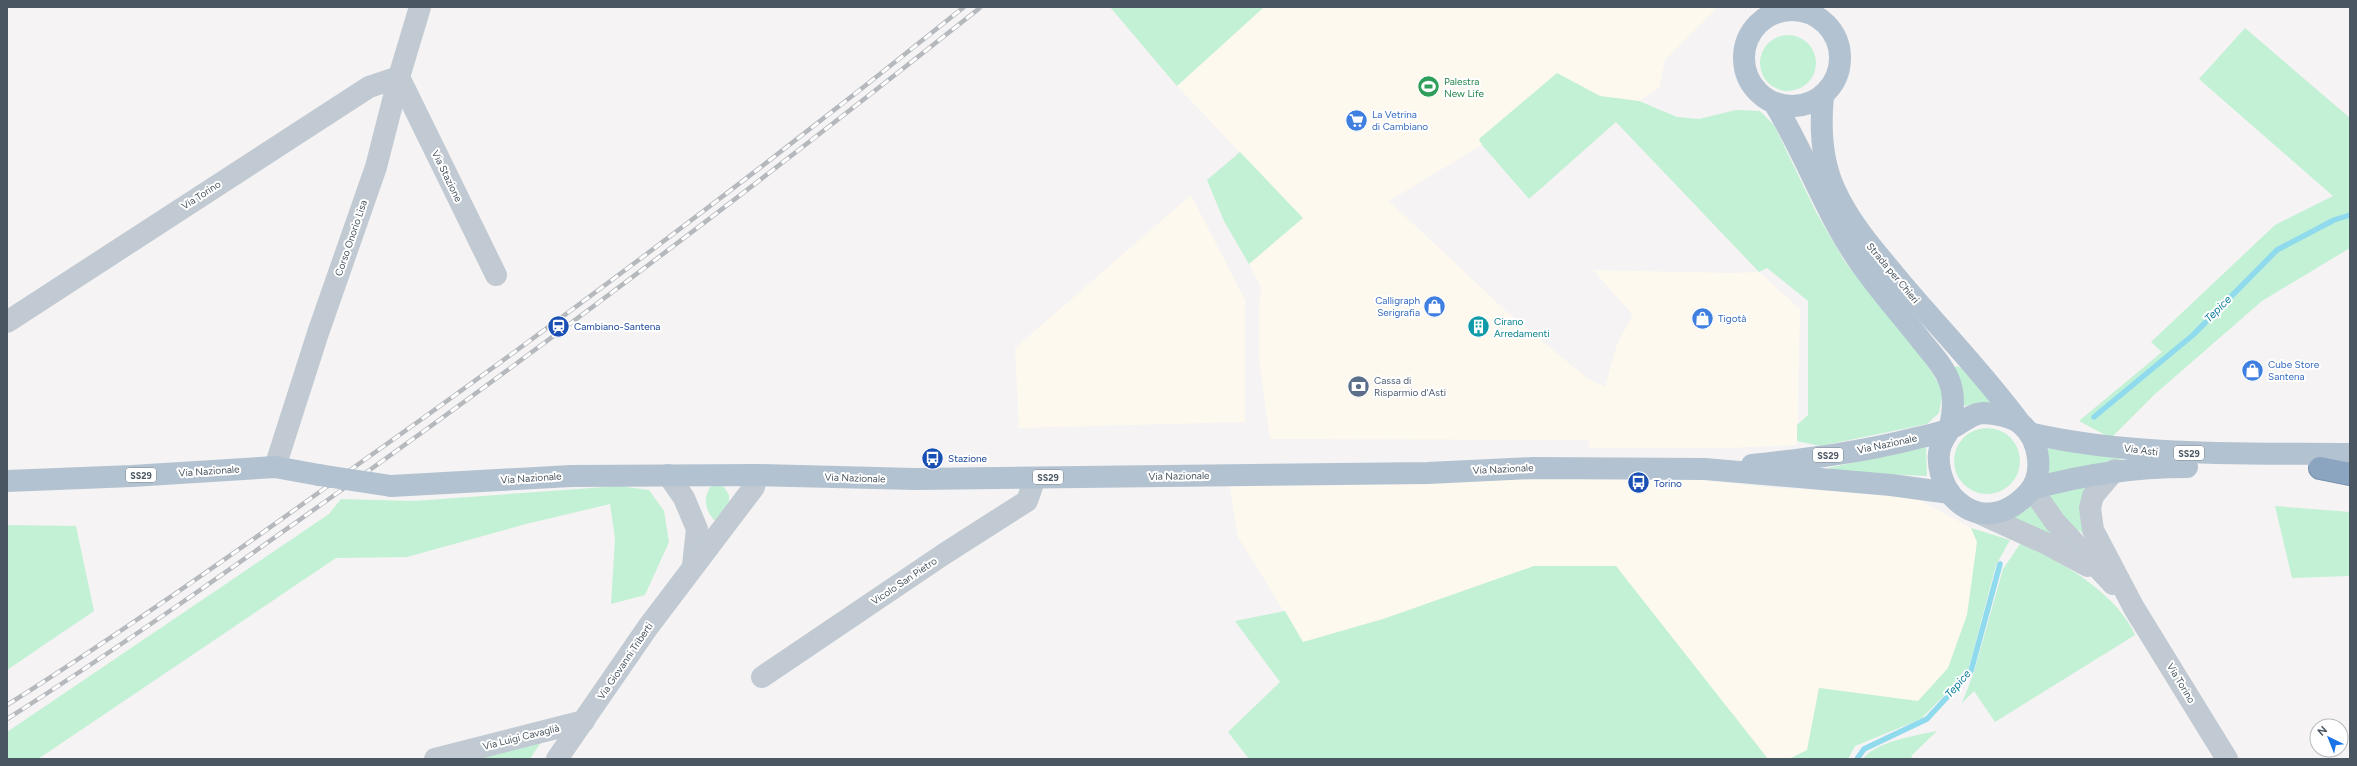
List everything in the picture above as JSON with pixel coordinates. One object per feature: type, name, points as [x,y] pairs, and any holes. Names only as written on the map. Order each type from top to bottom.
[{"type":"highway","points":[[2320,468],[2350,474]]},
{"type":"main road","points":[[1791,8],[1812,14],[1831,17],[1841,56],[1839,71],[1833,85],[1823,96],[1811,103],[1799,106],[1774,103],[1756,90],[1749,79],[1745,67],[1744,54],[1748,41],[1764,19],[1791,8]]},
{"type":"main road","name":"Strada per Chieri","points":[[1823,96],[1820,122],[1824,159],[1834,188],[1852,220],[1913,297],[1993,386],[2025,428]]},
{"type":"main road","name":"Strada per Chieri","points":[[1774,103],[1829,211],[1857,258],[1940,364],[1951,385],[1952,409],[1949,430]]},
{"type":"main road","name":"Via Nazionale","points":[[1706,469],[1795,460],[1884,447],[1949,430],[1966,418],[1982,413],[2002,416],[2025,428],[2038,452],[2038,471],[2032,489],[2021,502],[2002,512],[1982,514],[1964,507],[1950,493],[1939,470],[1940,449],[1949,430]]},
{"type":"main road","name":"Via Asti","points":[[2025,428],[2060,440],[2167,453],[2350,454]]},
{"type":"main road","name":"Via Asti","points":[[2032,489],[2085,475],[2115,470],[2211,466],[2350,468]]},
{"type":"main road","name":"Via Nazionale","points":[[7,481],[132,476],[274,467],[391,486],[571,476],[757,475],[896,479],[1428,473],[1534,468],[1706,469],[1891,485],[1950,493]]},
{"type":"street","name":"Corso Onorio Lisa","points":[[274,467],[318,332],[376,167],[399,77],[420,7]]},
{"type":"street","name":"Via Stazione","points":[[399,77],[496,275]]},
{"type":"street","name":"Via Torino","points":[[7,322],[369,87],[399,77]]},
{"type":"street","name":"Via Torino","points":[[2115,470],[2093,496],[2090,508],[2090,518],[2098,541],[2134,608],[2227,759]]},
{"type":"street","name":"Via Giovanni Triberti","points":[[668,475],[684,498],[697,529],[693,565]]},
{"type":"street","name":"Via Giovanni Triberti","points":[[557,759],[693,565],[754,487],[757,475]]},
{"type":"street","name":"Vicolo San Pietro","points":[[762,677],[944,554],[1028,501],[1035,478]]},
{"type":"street","name":"Via Torino","points":[[2032,489],[2055,522],[2134,608]]},
{"type":"street","name":"Via Torino","points":[[1982,514],[2047,544],[2104,575]]},
{"type":"street","name":"Via Luigi Cavaglià","points":[[435,759],[584,721]]},
{"type":"shaded area","points":[[1264,7],[1718,7],[1665,60],[1659,88],[1639,101],[1600,96],[1557,73],[1479,139],[1482,145],[1389,201],[1506,311],[1587,378],[1605,387],[1617,344],[1633,315],[1593,270],[1732,273],[1759,272],[1800,309],[1797,445],[1730,448],[1588,448],[1590,440],[1270,439],[1259,359],[1259,305],[1261,288],[1249,264],[1302,218],[1177,86]]},
{"type":"shaded area","points":[[1191,195],[1245,300],[1245,422],[1019,428],[1015,348]]},
{"type":"shaded area","points":[[1660,476],[1777,488],[1910,495],[1971,528],[1977,542],[1973,584],[1967,615],[1948,668],[1918,701],[1819,688],[1807,750],[1789,759],[1768,759],[1733,713],[1383,619],[1303,642],[1238,537],[1229,482]]},
{"type":"green space","points":[[1110,7],[1264,7],[1177,86]]},
{"type":"green space","points":[[2245,28],[2350,118],[2350,248],[2262,301],[2155,394],[2111,438],[2079,421],[2162,352],[2151,342],[2275,225],[2333,196],[2199,79]]},
{"type":"green space","points":[[1783,35],[1793,35],[1808,43],[1814,52],[1816,63],[1814,74],[1808,83],[1793,91],[1783,91],[1772,86],[1765,79],[1760,68],[1760,58],[1765,47],[1772,40]]},
{"type":"green space","points":[[1557,73],[1600,96],[1639,101],[1677,117],[1699,119],[1736,110],[1760,111],[1774,125],[1816,212],[1845,262],[1927,364],[1943,392],[1939,413],[1927,424],[1820,446],[1797,441],[1797,425],[1808,415],[1808,301],[1767,268],[1759,272],[1616,122],[1529,199],[1482,145],[1479,139]]},
{"type":"green space","points":[[1240,152],[1303,218],[1249,264],[1224,221],[1207,180]]},
{"type":"green space","points":[[1956,366],[1961,368],[1992,402],[1963,406],[1954,368]]},
{"type":"green space","points":[[1980,428],[1994,428],[2006,433],[2015,442],[2020,454],[2018,474],[2011,485],[1994,494],[1980,494],[1968,489],[1959,480],[1954,468],[1954,454],[1959,442],[1968,433]]},
{"type":"green space","points":[[1926,447],[1927,476],[1835,472],[1828,468]]},
{"type":"green space","points":[[2045,448],[2121,457],[2122,464],[2047,475]]},
{"type":"green space","points":[[718,485],[724,487],[729,495],[729,508],[718,519],[714,520],[707,508],[706,496],[710,487]]},
{"type":"green space","points":[[619,486],[649,490],[664,511],[669,542],[645,595],[611,604],[615,538],[610,504],[526,524],[407,557],[336,558],[38,759],[7,759],[7,732],[329,514],[341,499],[414,501]]},
{"type":"green space","points":[[2091,486],[2083,520],[2083,533],[2072,527],[2047,497],[2052,493]]},
{"type":"green space","points":[[2033,504],[2058,539],[2010,516]]},
{"type":"green space","points":[[2275,506],[2350,512],[2350,576],[2292,578]]},
{"type":"green space","points":[[7,525],[76,526],[94,611],[7,670]]},
{"type":"green space","points":[[1971,528],[2010,540],[1996,565],[1968,671],[1921,719],[1855,746],[1848,759],[1789,759],[1807,750],[1819,688],[1918,701],[1948,668],[1967,615],[1977,542]]},
{"type":"green space","points":[[2020,544],[2053,559],[2070,569],[2102,592],[2127,620],[2135,635],[1995,722],[1974,691],[1962,703],[1974,672],[2003,569]]},
{"type":"green space","points":[[1534,566],[1616,566],[1768,759],[1249,759],[1228,732],[1280,682],[1235,621],[1285,611],[1303,642],[1383,619]]},
{"type":"green space","points":[[1937,731],[1912,755],[1911,759],[1863,759],[1869,753],[1886,744],[1908,737]]},
{"type":"green space","points":[[543,739],[530,759],[455,759]]},
{"type":"waterway","name":"Tepice","points":[[2094,417],[2193,335],[2277,250],[2334,220],[2350,215]]},
{"type":"waterway","name":"Tepice","points":[[1857,759],[1864,749],[1927,719],[1971,671],[2000,564]]},
{"type":"railway","points":[[7,705],[178,592],[425,417],[659,245],[964,7]]},
{"type":"railway","points":[[7,719],[135,635],[343,489],[505,372],[745,192],[981,7]]},
{"type":"place","name":"Palestra New Life","points":[[1429,87]]},
{"type":"place","name":"La Vetrina di Cambiano","points":[[1356,120]]},
{"type":"place","name":"Calligraph Serigrafia","points":[[1435,306]]},
{"type":"place","name":"Tigotà","points":[[1702,318]]},
{"type":"place","name":"Cambiano-Santena","points":[[558,326]]},
{"type":"place","name":"Cirano Arredamenti","points":[[1478,327]]},
{"type":"place","name":"Cube Store Santena","points":[[2253,370]]},
{"type":"place","name":"Cassa di Risparmio d'Asti","points":[[1359,386]]},
{"type":"place","name":"Stazione","points":[[933,458]]},
{"type":"place","name":"Torino","points":[[1639,483]]}]
